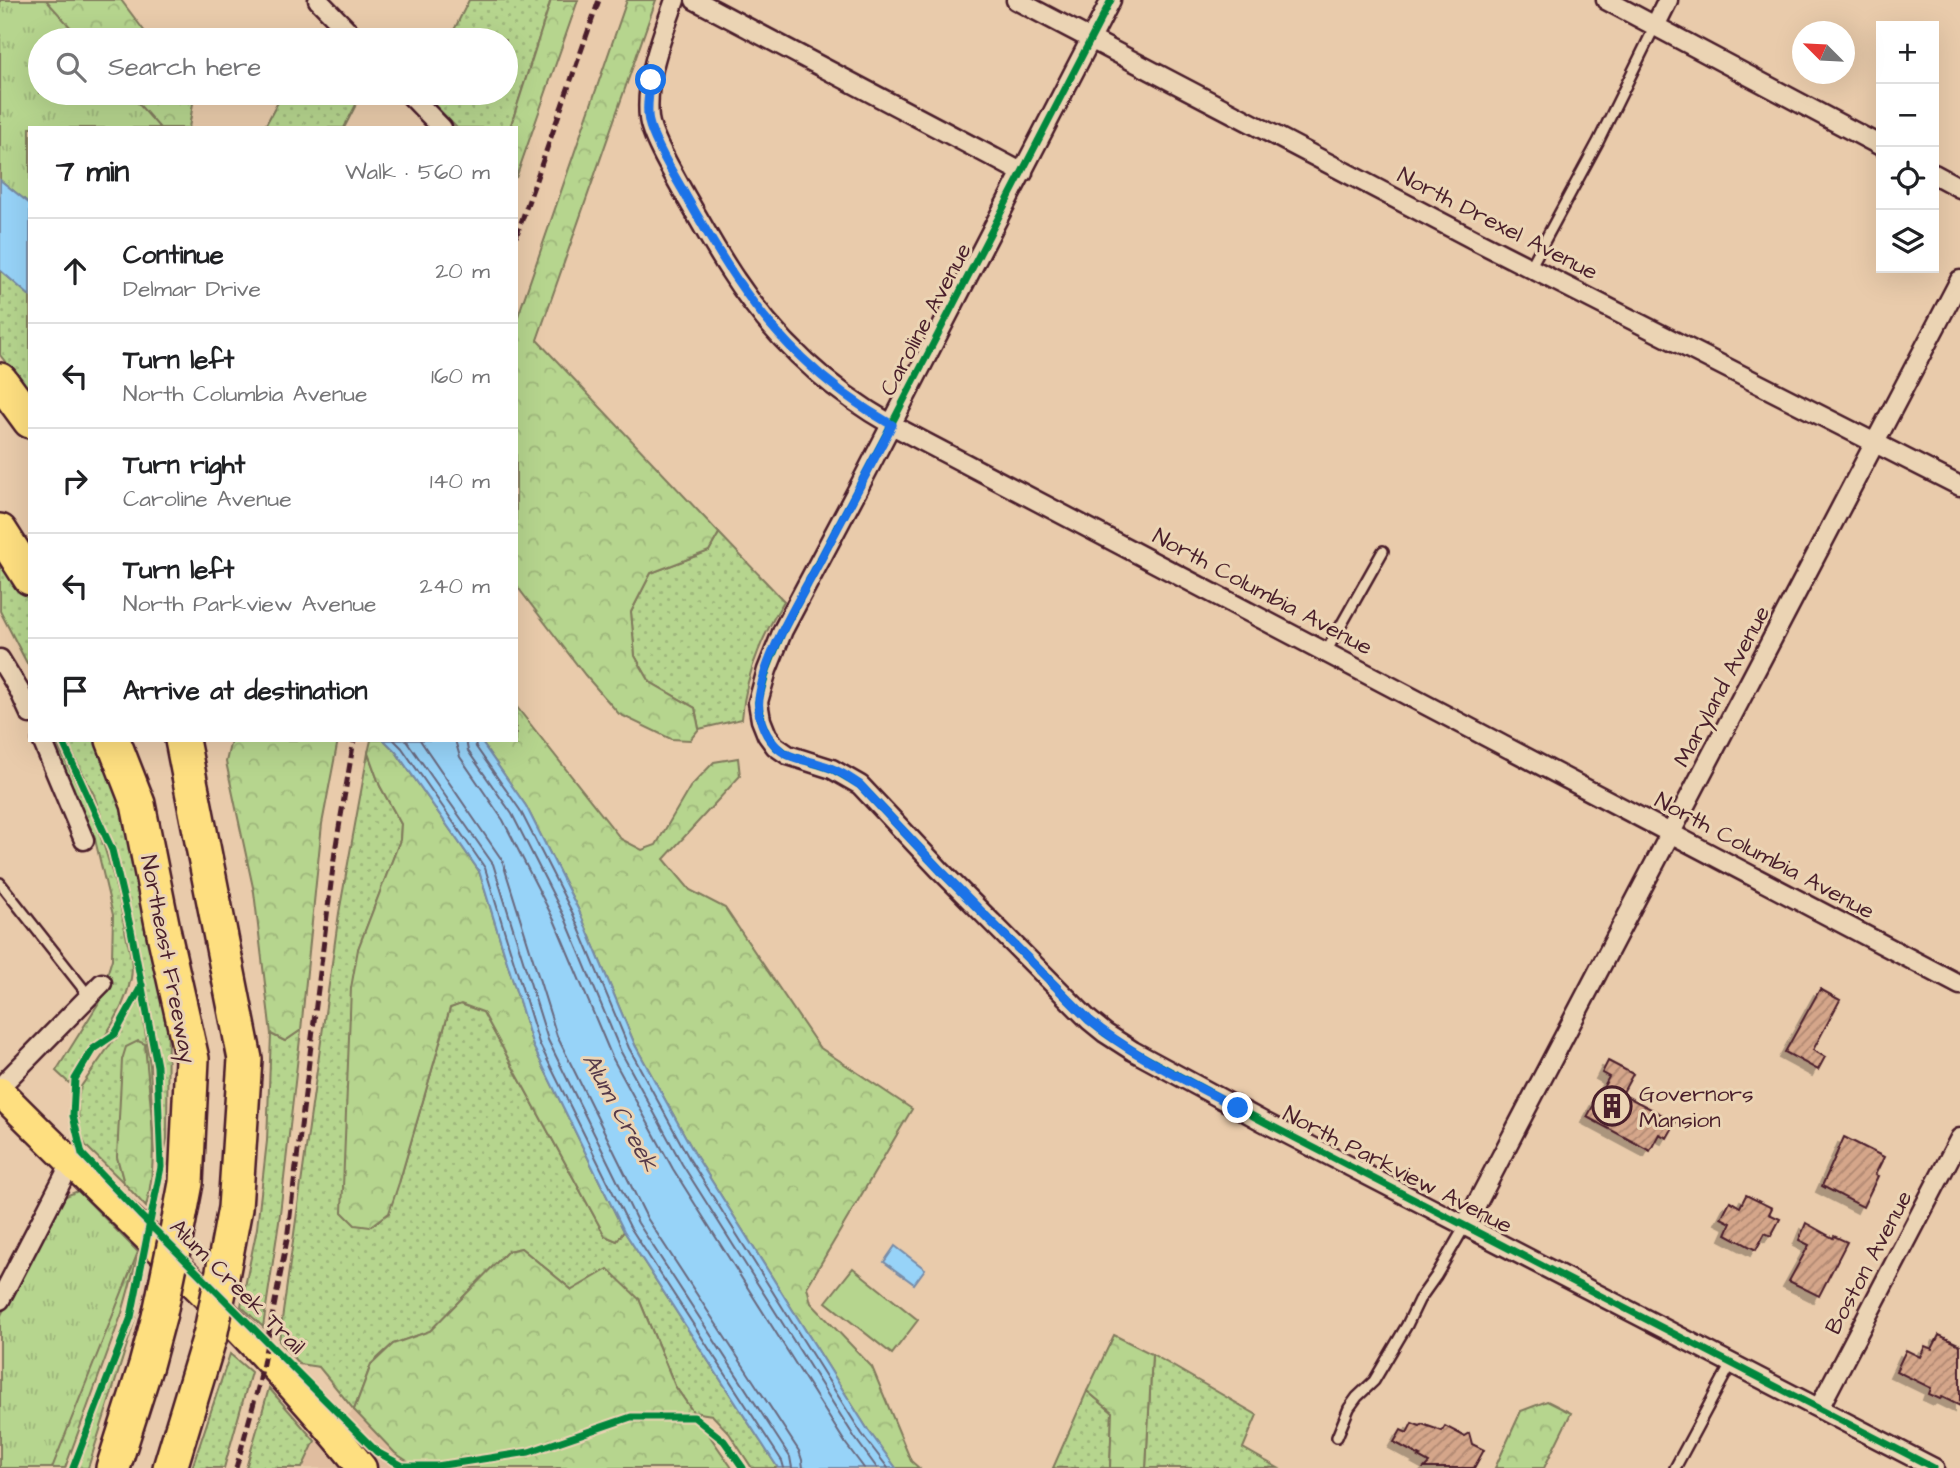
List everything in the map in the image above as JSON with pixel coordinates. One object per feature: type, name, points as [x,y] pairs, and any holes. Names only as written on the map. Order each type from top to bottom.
[{"type":"highway","points":[[0,380],[28,418]]},
{"type":"highway","points":[[0,415],[28,445]]},
{"type":"highway","points":[[0,531],[28,575]]},
{"type":"highway","name":"Northeast Freeway","points":[[113,1468],[146,1364],[176,1241],[186,1183],[192,1059],[138,804],[114,742]]},
{"type":"highway","points":[[170,1468],[210,1336],[220,1287],[234,1208],[245,1059],[182,742]]},
{"type":"main road","points":[[0,1089],[266,1358],[362,1468]]},
{"type":"street","points":[[317,0],[345,28]]},
{"type":"street","name":"North Columbia Avenue","points":[[675,0],[660,41],[651,80],[649,123],[668,164],[728,269],[764,318],[801,358],[839,390],[892,425],[1960,985]]},
{"type":"street","points":[[695,0],[1023,173]]},
{"type":"street","name":"North Drexel Avenue","points":[[1016,0],[1530,268],[1960,486]]},
{"type":"street","name":"Caroline Avenue","points":[[767,735],[758,702],[779,640],[1111,0]]},
{"type":"street","points":[[1606,0],[1876,143]]},
{"type":"street","points":[[1655,26],[1668,0]]},
{"type":"street","points":[[420,105],[440,126]]},
{"type":"street","points":[[1939,177],[1960,188]]},
{"type":"street","name":"Maryland Avenue","points":[[1465,1226],[1960,280]]},
{"type":"street","points":[[0,659],[28,710]]},
{"type":"street","name":"North Parkview Avenue","points":[[767,735],[775,746],[788,755],[824,765],[860,785],[1089,1020],[1133,1051],[1934,1468]]},
{"type":"street","points":[[43,742],[84,840]]},
{"type":"street","points":[[0,1089],[95,989]]},
{"type":"street","name":"Boston Avenue","points":[[1819,1408],[1960,1138]]},
{"type":"street","points":[[0,1300],[71,1163]]},
{"type":"lane","points":[[1530,268],[1598,142],[1655,26]]},
{"type":"lane","points":[[1326,652],[1382,551]]},
{"type":"lane","points":[[0,883],[95,989]]},
{"type":"lane","points":[[1337,1437],[1349,1408],[1374,1381],[1419,1300],[1465,1226]]},
{"type":"lane","points":[[1675,1468],[1731,1364]]},
{"type":"shaded area","points":[[354,1410],[395,1453],[418,1468],[302,1468],[315,1441]]},
{"type":"green space","points":[[0,0],[46,0],[71,28],[28,28],[28,105],[140,105],[158,126],[28,126],[28,202],[0,180]]},
{"type":"green space","points":[[16,0],[121,0],[142,28],[38,28]]},
{"type":"green space","points":[[469,0],[551,0],[518,103],[518,28],[455,28]]},
{"type":"green space","points":[[551,0],[578,0],[518,172],[518,126],[511,126]]},
{"type":"green space","points":[[627,0],[656,0],[537,340],[719,533],[709,551],[651,573],[631,612],[635,656],[650,682],[695,708],[699,729],[690,740],[671,739],[619,714],[585,675],[518,588],[518,316]]},
{"type":"green space","points":[[98,105],[193,105],[189,126],[114,126]]},
{"type":"green space","points":[[276,105],[356,105],[345,126],[265,126]]},
{"type":"green space","points":[[435,105],[517,105],[511,126],[455,126]]},
{"type":"green space","points":[[0,270],[28,294],[28,391],[0,355]]},
{"type":"green space","points":[[719,533],[784,601],[756,657],[742,719],[699,729],[695,708],[650,682],[635,656],[631,612],[651,573],[709,551]]},
{"type":"green space","points":[[0,555],[28,597],[28,665],[0,611]]},
{"type":"green space","points":[[518,709],[621,839],[642,850],[656,845],[690,787],[714,762],[738,758],[740,776],[664,859],[690,890],[725,908],[819,1047],[912,1109],[807,1287],[811,1303],[872,1367],[911,1461],[919,1468],[896,1468],[868,1430],[696,1156],[635,1045],[579,911],[526,806],[481,742],[518,742]]},
{"type":"green space","points":[[50,742],[56,742],[100,835],[117,889],[132,966],[127,992],[114,1020],[69,1083],[56,1071],[98,1004],[112,959],[113,915],[94,835]]},
{"type":"green space","points":[[67,742],[100,742],[127,813],[168,1010],[167,1139],[162,1165],[158,1055],[140,957],[118,865],[93,793]]},
{"type":"green space","points":[[231,742],[338,742],[322,824],[301,1030],[285,1041],[271,1034],[254,892],[226,762]]},
{"type":"green space","points":[[371,742],[386,742],[396,752],[479,871],[533,1046],[624,1231],[617,1241],[605,1236],[483,1012],[461,1004],[450,1008],[389,1213],[370,1227],[355,1225],[342,1212],[351,988],[358,949],[400,840],[401,824],[380,786],[368,753]]},
{"type":"green space","points":[[368,753],[380,786],[401,824],[400,840],[358,949],[399,1183],[450,1008],[461,1004],[483,1012],[605,1236],[617,1241],[624,1231],[778,1468],[752,1468],[729,1433],[712,1415],[693,1412],[675,1386],[639,1299],[572,1290],[521,1248],[508,1251],[430,1331],[393,1344],[371,1364],[354,1410],[319,1367],[299,1364],[279,1341],[339,913]]},
{"type":"green space","points":[[137,1000],[141,1003],[150,1065],[154,1154],[145,1045],[117,1157],[124,1183],[86,1146],[79,1131],[78,1100],[80,1088],[117,1035],[132,1004]]},
{"type":"green space","points":[[301,1030],[279,1222],[263,1327],[241,1306],[257,1228],[267,1141],[271,1034],[285,1041]]},
{"type":"green space","points":[[138,1041],[145,1044],[153,1146],[146,1207],[124,1183],[117,1157],[122,1060],[126,1047]]},
{"type":"green space","points":[[78,1191],[138,1252],[52,1468],[0,1468],[0,1317],[61,1198]]},
{"type":"green space","points":[[521,1248],[572,1290],[608,1269],[639,1299],[675,1386],[732,1468],[418,1468],[395,1453],[354,1410],[371,1365],[393,1344],[430,1331],[508,1251]]},
{"type":"green space","points":[[125,1250],[137,1259],[122,1313],[65,1468],[10,1468]]},
{"type":"green space","points":[[853,1268],[918,1320],[892,1354],[826,1302]]},
{"type":"green space","points":[[134,1315],[136,1316],[88,1468],[76,1468],[107,1379]]},
{"type":"green space","points":[[1114,1335],[1152,1354],[1146,1468],[1110,1468],[1112,1412],[1087,1391]]},
{"type":"green space","points":[[230,1354],[251,1372],[224,1468],[192,1468]]},
{"type":"green space","points":[[1152,1354],[1257,1415],[1243,1448],[1278,1468],[1146,1468]]},
{"type":"green space","points":[[269,1388],[315,1441],[302,1468],[246,1468]]},
{"type":"green space","points":[[1087,1391],[1112,1412],[1110,1468],[1053,1468]]},
{"type":"green space","points":[[1547,1401],[1571,1413],[1544,1468],[1495,1468],[1521,1411]]},
{"type":"water","points":[[0,180],[28,202],[28,294],[0,270]]},
{"type":"water","name":"Alum Creek","points":[[386,742],[481,742],[526,806],[579,911],[635,1045],[696,1156],[868,1430],[896,1468],[778,1468],[624,1231],[533,1046],[479,871],[396,752]]},
{"type":"water","points":[[895,1246],[925,1269],[914,1284],[884,1262]]},
{"type":"building","points":[[1820,989],[1840,1000],[1813,1050],[1825,1057],[1818,1070],[1785,1052]]},
{"type":"building","name":"Governors Mansion","points":[[1608,1061],[1633,1074],[1622,1094],[1676,1122],[1667,1138],[1659,1134],[1650,1151],[1587,1117],[1609,1077],[1602,1073]]},
{"type":"building","points":[[1844,1137],[1884,1157],[1863,1207],[1822,1186]]},
{"type":"building","points":[[1746,1195],[1772,1208],[1769,1214],[1780,1219],[1771,1236],[1765,1233],[1756,1250],[1726,1234],[1731,1223],[1721,1218],[1730,1201],[1740,1207]]},
{"type":"building","points":[[1806,1223],[1833,1238],[1834,1236],[1847,1242],[1819,1296],[1789,1281],[1809,1245],[1799,1240]]},
{"type":"building","points":[[1939,1335],[1960,1345],[1960,1406],[1929,1394],[1931,1388],[1896,1371],[1906,1350],[1920,1357],[1925,1346],[1932,1349]]},
{"type":"building","points":[[1412,1423],[1442,1431],[1445,1426],[1464,1436],[1469,1433],[1472,1444],[1484,1450],[1474,1468],[1424,1468],[1429,1463],[1394,1442],[1401,1430],[1407,1433]]},
{"type":"railway","points":[[518,231],[599,0]]},
{"type":"railway","points":[[236,1468],[259,1384],[287,1240],[335,851],[354,742]]},
{"type":"cycle path","points":[[1111,0],[783,630],[758,702],[767,735],[775,746],[788,755],[832,769],[860,785],[1089,1020],[1133,1051],[1264,1122],[1934,1468]]},
{"type":"cycle path","points":[[63,742],[112,850],[131,930],[157,1066],[161,1167],[131,1317],[73,1468]]},
{"type":"cycle path","name":"Alum Creek Trail","points":[[142,985],[115,1034],[93,1049],[75,1079],[73,1116],[82,1154],[377,1452],[403,1466],[437,1466],[529,1452],[631,1417],[694,1417],[724,1441],[743,1468]]},
{"type":"place","name":"Governors Mansion","points":[[1612,1106]]},
{"type":"route","points":[[651,80],[649,123],[668,164],[728,269],[764,318],[801,358],[839,390],[892,425],[783,630],[758,702],[767,735],[775,746],[788,755],[824,765],[860,785],[1000,931],[1105,1033],[1238,1108]]}]
